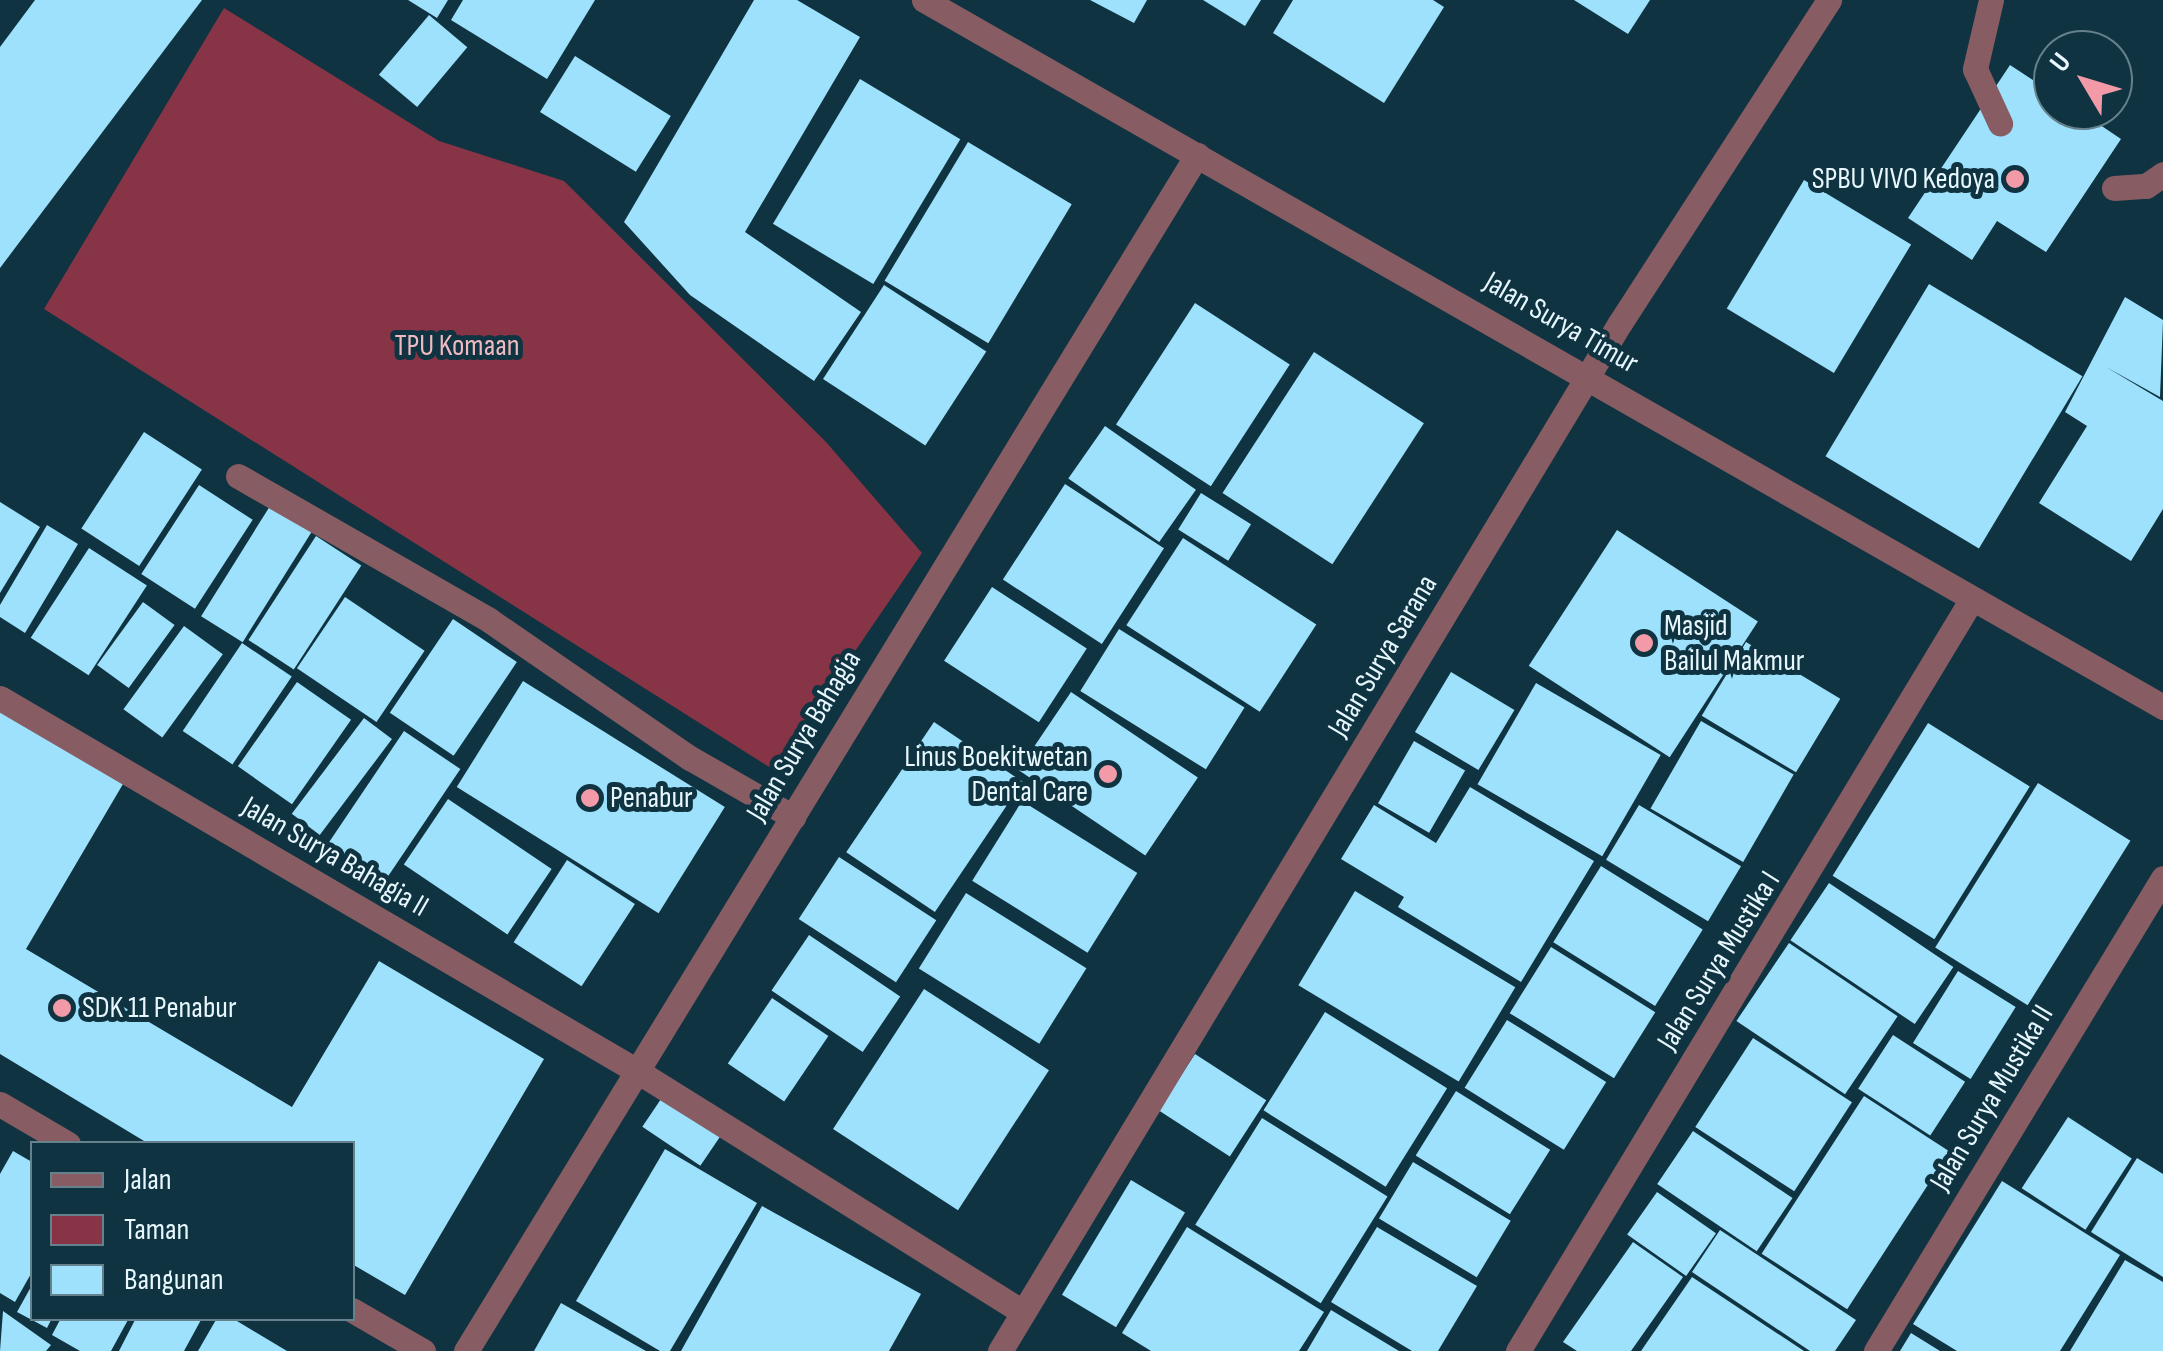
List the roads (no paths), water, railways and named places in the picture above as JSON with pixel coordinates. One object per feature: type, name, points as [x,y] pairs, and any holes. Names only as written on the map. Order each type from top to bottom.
[{"type":"street","name":"Jalan Surya Timur","points":[[924,0],[1591,376],[1970,602],[2163,707]]},
{"type":"street","name":"Jalan Surya Sarana","points":[[1000,1351],[1591,376],[1829,0]]},
{"type":"street","points":[[1991,0],[1975,68],[2000,123]]},
{"type":"street","name":"Jalan Surya Bahagia","points":[[466,1351],[1197,156]]},
{"type":"street","points":[[2114,188],[2146,186],[2163,174]]},
{"type":"street","points":[[238,476],[489,620],[690,758],[792,817]]},
{"type":"street","name":"Jalan Surya Mustika I","points":[[1518,1351],[1970,602]]},
{"type":"street","name":"Jalan Surya Bahagia II","points":[[0,698],[637,1072],[1023,1312]]},
{"type":"street","name":"Jalan Surya Mustika II","points":[[1876,1351],[2163,878]]},
{"type":"street","points":[[0,1104],[63,1141]]},
{"type":"street","points":[[355,1312],[423,1351]]},
{"type":"place","name":"SPBU VIVO Kedoya","points":[[2015,179]]},
{"type":"place","name":"Masjid Bailul Makmur","points":[[1644,643]]},
{"type":"place","name":"Linus Boekitwetan Dental Care","points":[[1108,774]]},
{"type":"place","name":"Penabur","points":[[590,798]]},
{"type":"place","name":"SDK 11 Penabur","points":[[62,1008]]},
{"type":"park label","name":"TPU Komaan","points":[[457,346]]}]
